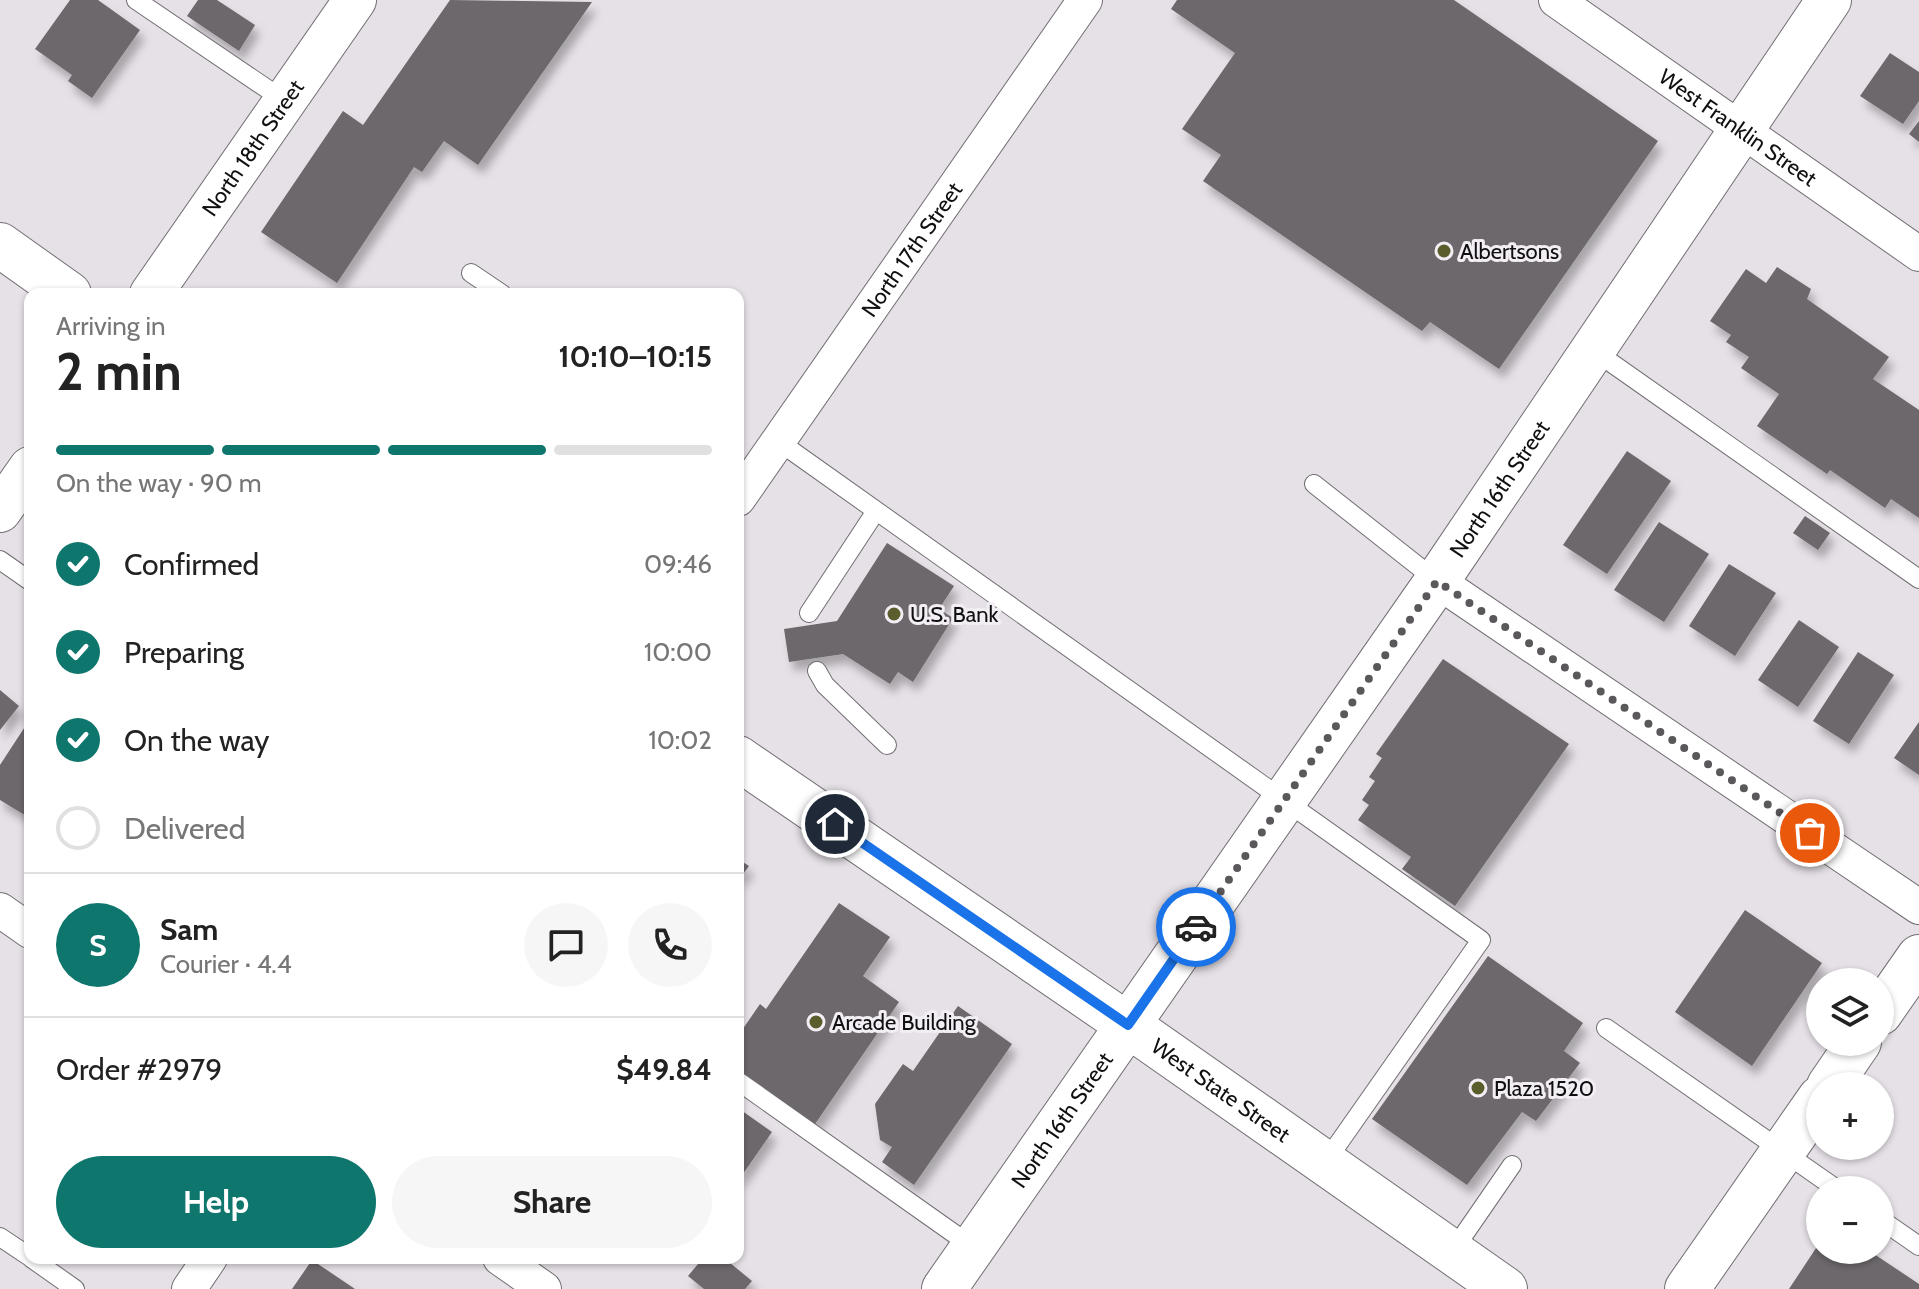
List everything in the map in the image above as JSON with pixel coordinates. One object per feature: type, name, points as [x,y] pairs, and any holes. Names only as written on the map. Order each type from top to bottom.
[{"type":"main road","name":"North 16th Street","points":[[944,1289],[1437,581],[1829,0]]},
{"type":"main road","points":[[0,245],[61,288]]},
{"type":"main road","name":"West State Street","points":[[744,762],[1128,1025],[1505,1289]]},
{"type":"main road","points":[[1894,993],[1919,957]]},
{"type":"main road","points":[[1687,1289],[1806,1118]]},
{"type":"street","name":"North 18th Street","points":[[155,288],[355,0]]},
{"type":"street","name":"North 17th Street","points":[[744,490],[1085,0]]},
{"type":"street","name":"West Franklin Street","points":[[1556,0],[1919,254]]},
{"type":"street","points":[[0,511],[24,477]]},
{"type":"street","points":[[1437,581],[1919,907]]},
{"type":"street","points":[[0,910],[24,927]]},
{"type":"street","points":[[189,1289],[206,1264]]},
{"type":"street","points":[[509,1264],[544,1289]]},
{"type":"lane","points":[[136,0],[285,101]]},
{"type":"lane","points":[[471,273],[493,288]]},
{"type":"lane","points":[[1593,350],[1919,579]]},
{"type":"lane","points":[[778,441],[1481,940],[1324,1164]]},
{"type":"lane","points":[[1314,484],[1437,581]]},
{"type":"lane","points":[[809,613],[876,511]]},
{"type":"lane","points":[[0,560],[24,577]]},
{"type":"lane","points":[[817,671],[825,685],[887,745]]},
{"type":"lane","points":[[1606,1028],[1818,1176]]},
{"type":"lane","points":[[744,1085],[973,1247]]},
{"type":"lane","points":[[1452,1252],[1512,1165]]},
{"type":"lane","points":[[1894,1229],[1919,1246]]},
{"type":"lane","points":[[0,1237],[24,1254]]},
{"type":"lane","points":[[39,1264],[75,1289]]},
{"type":"building","points":[[70,0],[98,0],[140,30],[92,98],[68,81],[72,75],[35,49]]},
{"type":"building","points":[[198,0],[217,0],[255,25],[239,51],[187,16]]},
{"type":"building","points":[[450,0],[592,2],[478,165],[444,141],[422,172],[414,167],[337,283],[261,232],[343,111],[363,125]]},
{"type":"building","name":"Albertsons","points":[[1177,0],[1454,0],[1658,141],[1499,369],[1430,322],[1422,331],[1203,181],[1221,155],[1182,129],[1235,53],[1171,9]]},
{"type":"building","points":[[1890,53],[1919,72],[1919,101],[1903,124],[1860,96]]},
{"type":"building","points":[[1919,121],[1919,142],[1909,134]]},
{"type":"building","points":[[1777,267],[1811,289],[1807,299],[1889,357],[1873,379],[1919,410],[1919,518],[1891,499],[1885,508],[1830,470],[1827,474],[1757,426],[1779,394],[1741,368],[1749,357],[1726,342],[1731,335],[1710,321],[1746,269],[1766,283]]},
{"type":"building","points":[[1627,451],[1671,481],[1607,574],[1563,545]]},
{"type":"building","points":[[1805,516],[1830,533],[1818,550],[1793,533]]},
{"type":"building","points":[[1659,522],[1709,554],[1664,622],[1614,590]]},
{"type":"building","name":"U.S. Bank","points":[[887,543],[954,586],[939,609],[953,618],[913,682],[898,672],[890,684],[843,654],[789,662],[784,629],[837,621]]},
{"type":"building","points":[[1729,564],[1776,593],[1735,656],[1689,626]]},
{"type":"building","points":[[1799,620],[1839,647],[1798,707],[1758,680]]},
{"type":"building","points":[[1858,652],[1894,675],[1849,744],[1813,721]]},
{"type":"building","points":[[1443,659],[1569,744],[1455,906],[1402,869],[1411,857],[1358,820],[1369,805],[1362,800],[1375,781],[1369,777],[1382,758],[1376,754]]},
{"type":"building","points":[[0,690],[19,706],[0,730]]},
{"type":"building","points":[[1919,722],[1919,775],[1894,758]]},
{"type":"building","points":[[24,728],[24,815],[0,800],[0,765]]},
{"type":"building","name":"Arcade Building","points":[[839,903],[890,937],[863,976],[899,1002],[815,1124],[744,1076],[744,1027],[760,1004],[766,1009]]},
{"type":"building","points":[[1745,910],[1822,963],[1819,968],[1806,968],[1806,987],[1752,1066],[1675,1012]]},
{"type":"building","name":"Plaza 1520","points":[[1488,956],[1583,1023],[1564,1051],[1580,1063],[1536,1121],[1522,1112],[1467,1185],[1372,1119]]},
{"type":"building","points":[[958,1006],[1012,1044],[914,1185],[882,1162],[892,1147],[880,1140],[875,1104],[903,1064],[913,1071]]},
{"type":"building","points":[[744,1112],[772,1132],[744,1172]]},
{"type":"building","points":[[1806,1263],[1889,1264],[1919,1284],[1919,1289],[1789,1289]]},
{"type":"building","points":[[309,1264],[318,1264],[355,1289],[292,1289]]},
{"type":"building","points":[[698,1264],[731,1264],[752,1281],[745,1289],[704,1289],[688,1276]]},
{"type":"way so far","points":[[1196,927],[1437,581],[1810,833]]},
{"type":"place","name":"Albertsons","points":[[1444,251]]},
{"type":"place","name":"U.S. Bank","points":[[894,614]]},
{"type":"place","name":"Arcade Building","points":[[816,1022]]},
{"type":"place","name":"Plaza 1520","points":[[1478,1088]]},
{"type":"route","points":[[835,824],[1128,1025],[1196,927]]}]
